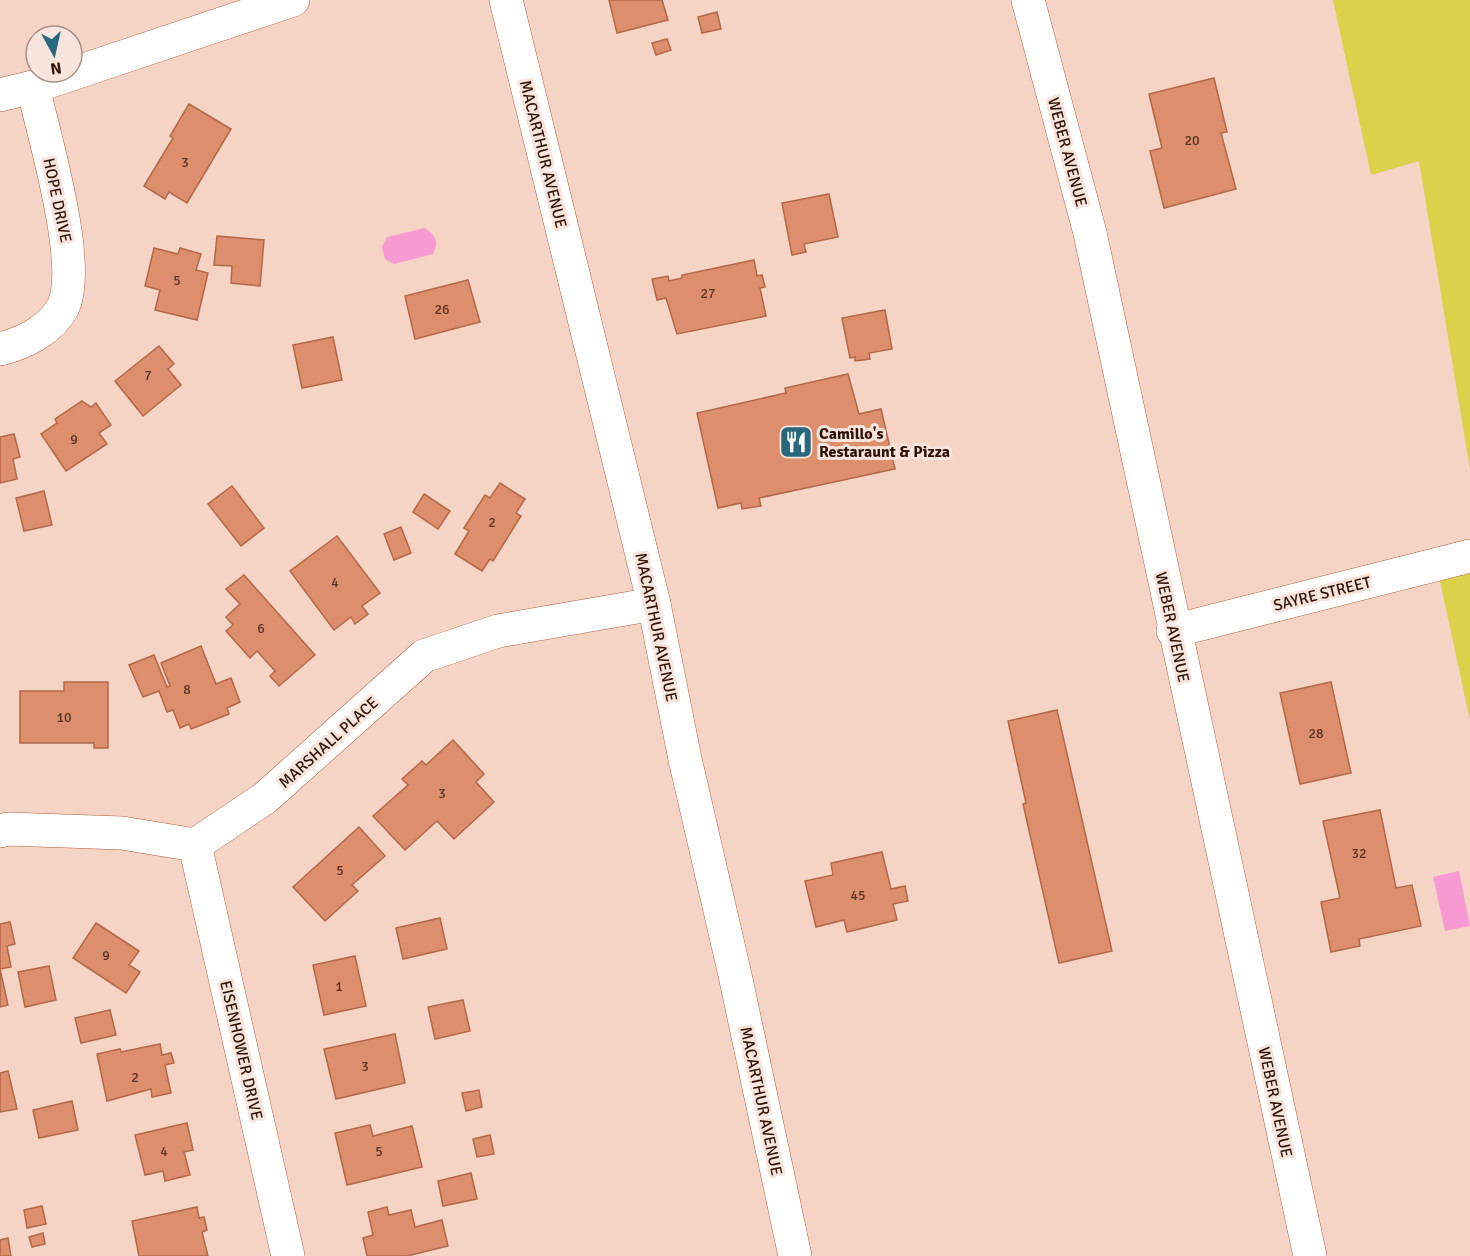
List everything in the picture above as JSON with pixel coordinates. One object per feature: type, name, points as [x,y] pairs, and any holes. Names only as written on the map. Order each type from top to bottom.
[{"type":"street","points":[[0,95],[33,87],[293,0]]},
{"type":"street","name":"MACARTHUR AVENUE","points":[[506,0],[654,604],[685,759],[735,975],[795,1256]]},
{"type":"street","name":"WEBER AVENUE","points":[[1028,0],[1089,233],[1173,631],[1310,1256]]},
{"type":"street","name":"HOPE DRIVE","points":[[0,349],[42,332],[63,307],[69,281],[69,246],[33,87]]},
{"type":"street","name":"SAYRE STREET","points":[[1173,631],[1470,556]]},
{"type":"street","name":"MARSHALL PLACE","points":[[195,845],[265,798],[424,656],[498,631],[654,604]]},
{"type":"street","points":[[0,831],[8,829],[122,832],[195,845]]},
{"type":"street","name":"EISENHOWER DRIVE","points":[[195,845],[288,1256]]},
{"type":"shaded area","points":[[1333,0],[1470,0],[1470,470],[1419,161],[1371,175]]},
{"type":"shaded area","points":[[425,228],[435,239],[436,246],[433,254],[394,264],[385,259],[382,247],[387,237]]},
{"type":"shaded area","points":[[1470,567],[1470,720],[1438,572]]},
{"type":"shaded area","points":[[1459,871],[1470,926],[1445,931],[1433,877]]},
{"type":"building","points":[[609,0],[662,0],[668,20],[617,33]]},
{"type":"building","points":[[717,12],[721,29],[702,33],[698,17]]},
{"type":"building","points":[[667,39],[671,50],[656,55],[652,43]]},
{"type":"building","points":[[1214,78],[1227,132],[1221,133],[1236,189],[1164,208],[1150,151],[1162,148],[1149,94]]},
{"type":"building","points":[[189,104],[231,129],[187,203],[169,192],[165,199],[144,186],[173,138],[170,136]]},
{"type":"building","points":[[829,194],[838,237],[804,244],[806,252],[792,255],[782,203]]},
{"type":"building","points":[[217,236],[264,240],[260,286],[231,283],[232,266],[214,265]]},
{"type":"building","points":[[154,248],[178,254],[180,248],[201,254],[196,270],[208,273],[197,320],[155,310],[160,290],[145,286]]},
{"type":"building","points":[[754,260],[757,276],[762,275],[765,287],[760,288],[766,316],[677,334],[666,298],[657,300],[652,279],[668,276],[669,281],[682,278],[682,275]]},
{"type":"building","points":[[468,280],[480,322],[415,339],[405,296]]},
{"type":"building","points":[[885,310],[892,349],[869,353],[870,359],[855,361],[855,357],[850,358],[842,318]]},
{"type":"building","points":[[333,337],[342,380],[302,388],[293,345]]},
{"type":"building","points":[[159,346],[174,364],[168,369],[181,385],[143,416],[115,381]]},
{"type":"building","name":"Camillo's Restaraunt & Pizza","points":[[848,374],[859,414],[881,409],[895,469],[759,498],[761,506],[742,509],[741,503],[718,508],[697,413],[786,393],[785,388]]},
{"type":"building","points":[[82,401],[91,407],[96,403],[111,425],[99,433],[107,444],[66,471],[41,434],[57,423],[55,419]]},
{"type":"building","points":[[14,434],[20,457],[13,459],[17,479],[0,483],[0,437]]},
{"type":"building","points":[[500,483],[525,499],[516,513],[521,516],[493,561],[490,559],[482,571],[455,554],[469,531],[464,528],[485,495],[490,498]]},
{"type":"building","points":[[232,486],[264,528],[241,546],[208,504]]},
{"type":"building","points":[[44,491],[52,525],[24,531],[16,498]]},
{"type":"building","points":[[424,494],[450,511],[438,529],[413,512]]},
{"type":"building","points":[[401,527],[411,553],[394,560],[384,534]]},
{"type":"building","points":[[337,536],[380,593],[362,606],[368,614],[355,624],[351,617],[334,630],[290,571]]},
{"type":"building","points":[[244,575],[315,655],[279,686],[270,676],[275,671],[257,651],[250,658],[226,631],[233,625],[226,617],[240,604],[226,589]]},
{"type":"building","points":[[201,646],[216,684],[231,678],[240,702],[227,708],[229,714],[191,729],[189,724],[180,728],[173,710],[167,712],[159,691],[143,697],[129,665],[154,655],[167,687],[170,686],[161,663]]},
{"type":"building","points":[[64,682],[108,682],[108,748],[94,748],[94,743],[20,743],[20,691],[64,691]]},
{"type":"building","points":[[1331,682],[1351,773],[1300,784],[1280,693]]},
{"type":"building","points":[[1057,710],[1112,951],[1059,963],[1023,804],[1026,803],[1008,721]]},
{"type":"building","points":[[453,740],[484,774],[476,782],[494,802],[454,839],[437,821],[405,850],[373,816],[408,785],[402,779],[422,761],[426,765]]},
{"type":"building","points":[[1380,810],[1396,888],[1412,885],[1421,926],[1359,939],[1360,946],[1331,952],[1321,902],[1340,898],[1323,821]]},
{"type":"building","points":[[359,827],[385,856],[352,885],[358,891],[325,921],[293,887]]},
{"type":"building","points":[[882,852],[891,889],[905,886],[908,901],[893,904],[897,920],[847,932],[844,920],[816,927],[805,881],[833,875],[831,863]]},
{"type":"building","points":[[440,918],[447,949],[403,959],[396,928]]},
{"type":"building","points":[[10,922],[15,944],[7,946],[11,967],[0,969],[0,924]]},
{"type":"building","points":[[96,923],[139,951],[129,965],[140,972],[126,993],[73,958]]},
{"type":"building","points":[[355,956],[366,1006],[324,1015],[313,965]]},
{"type":"building","points":[[49,966],[56,1000],[25,1007],[18,972]]},
{"type":"building","points":[[0,969],[8,1005],[0,1007]]},
{"type":"building","points":[[463,1000],[470,1031],[435,1039],[428,1007]]},
{"type":"building","points":[[110,1010],[116,1035],[81,1043],[75,1018]]},
{"type":"building","points":[[395,1034],[405,1083],[336,1099],[324,1049]]},
{"type":"building","points":[[160,1044],[162,1055],[171,1053],[174,1063],[165,1065],[171,1093],[152,1097],[151,1089],[107,1101],[97,1054]]},
{"type":"building","points":[[8,1071],[17,1109],[0,1112],[0,1073]]},
{"type":"building","points":[[479,1090],[482,1107],[466,1111],[462,1093]]},
{"type":"building","points":[[72,1101],[78,1130],[39,1138],[33,1110]]},
{"type":"building","points":[[187,1123],[193,1150],[184,1152],[190,1175],[165,1181],[163,1171],[145,1175],[135,1135]]},
{"type":"building","points":[[370,1125],[373,1136],[412,1126],[422,1167],[347,1185],[335,1133]]},
{"type":"building","points":[[490,1135],[494,1154],[477,1157],[473,1139]]},
{"type":"building","points":[[471,1173],[477,1199],[443,1206],[438,1181]]},
{"type":"building","points":[[42,1206],[46,1224],[27,1228],[24,1210]]},
{"type":"building","points":[[197,1207],[199,1218],[204,1217],[207,1230],[202,1232],[208,1256],[139,1256],[132,1221]]},
{"type":"building","points":[[387,1207],[389,1215],[411,1210],[415,1227],[442,1220],[448,1246],[407,1256],[367,1256],[363,1238],[373,1235],[368,1212]]},
{"type":"building","points":[[43,1233],[45,1244],[32,1247],[29,1237]]},
{"type":"building","points":[[8,1238],[11,1256],[0,1256],[0,1240]]},
{"type":"place","name":"Camillo's Restaraunt & Pizza","points":[[796,442]]}]
